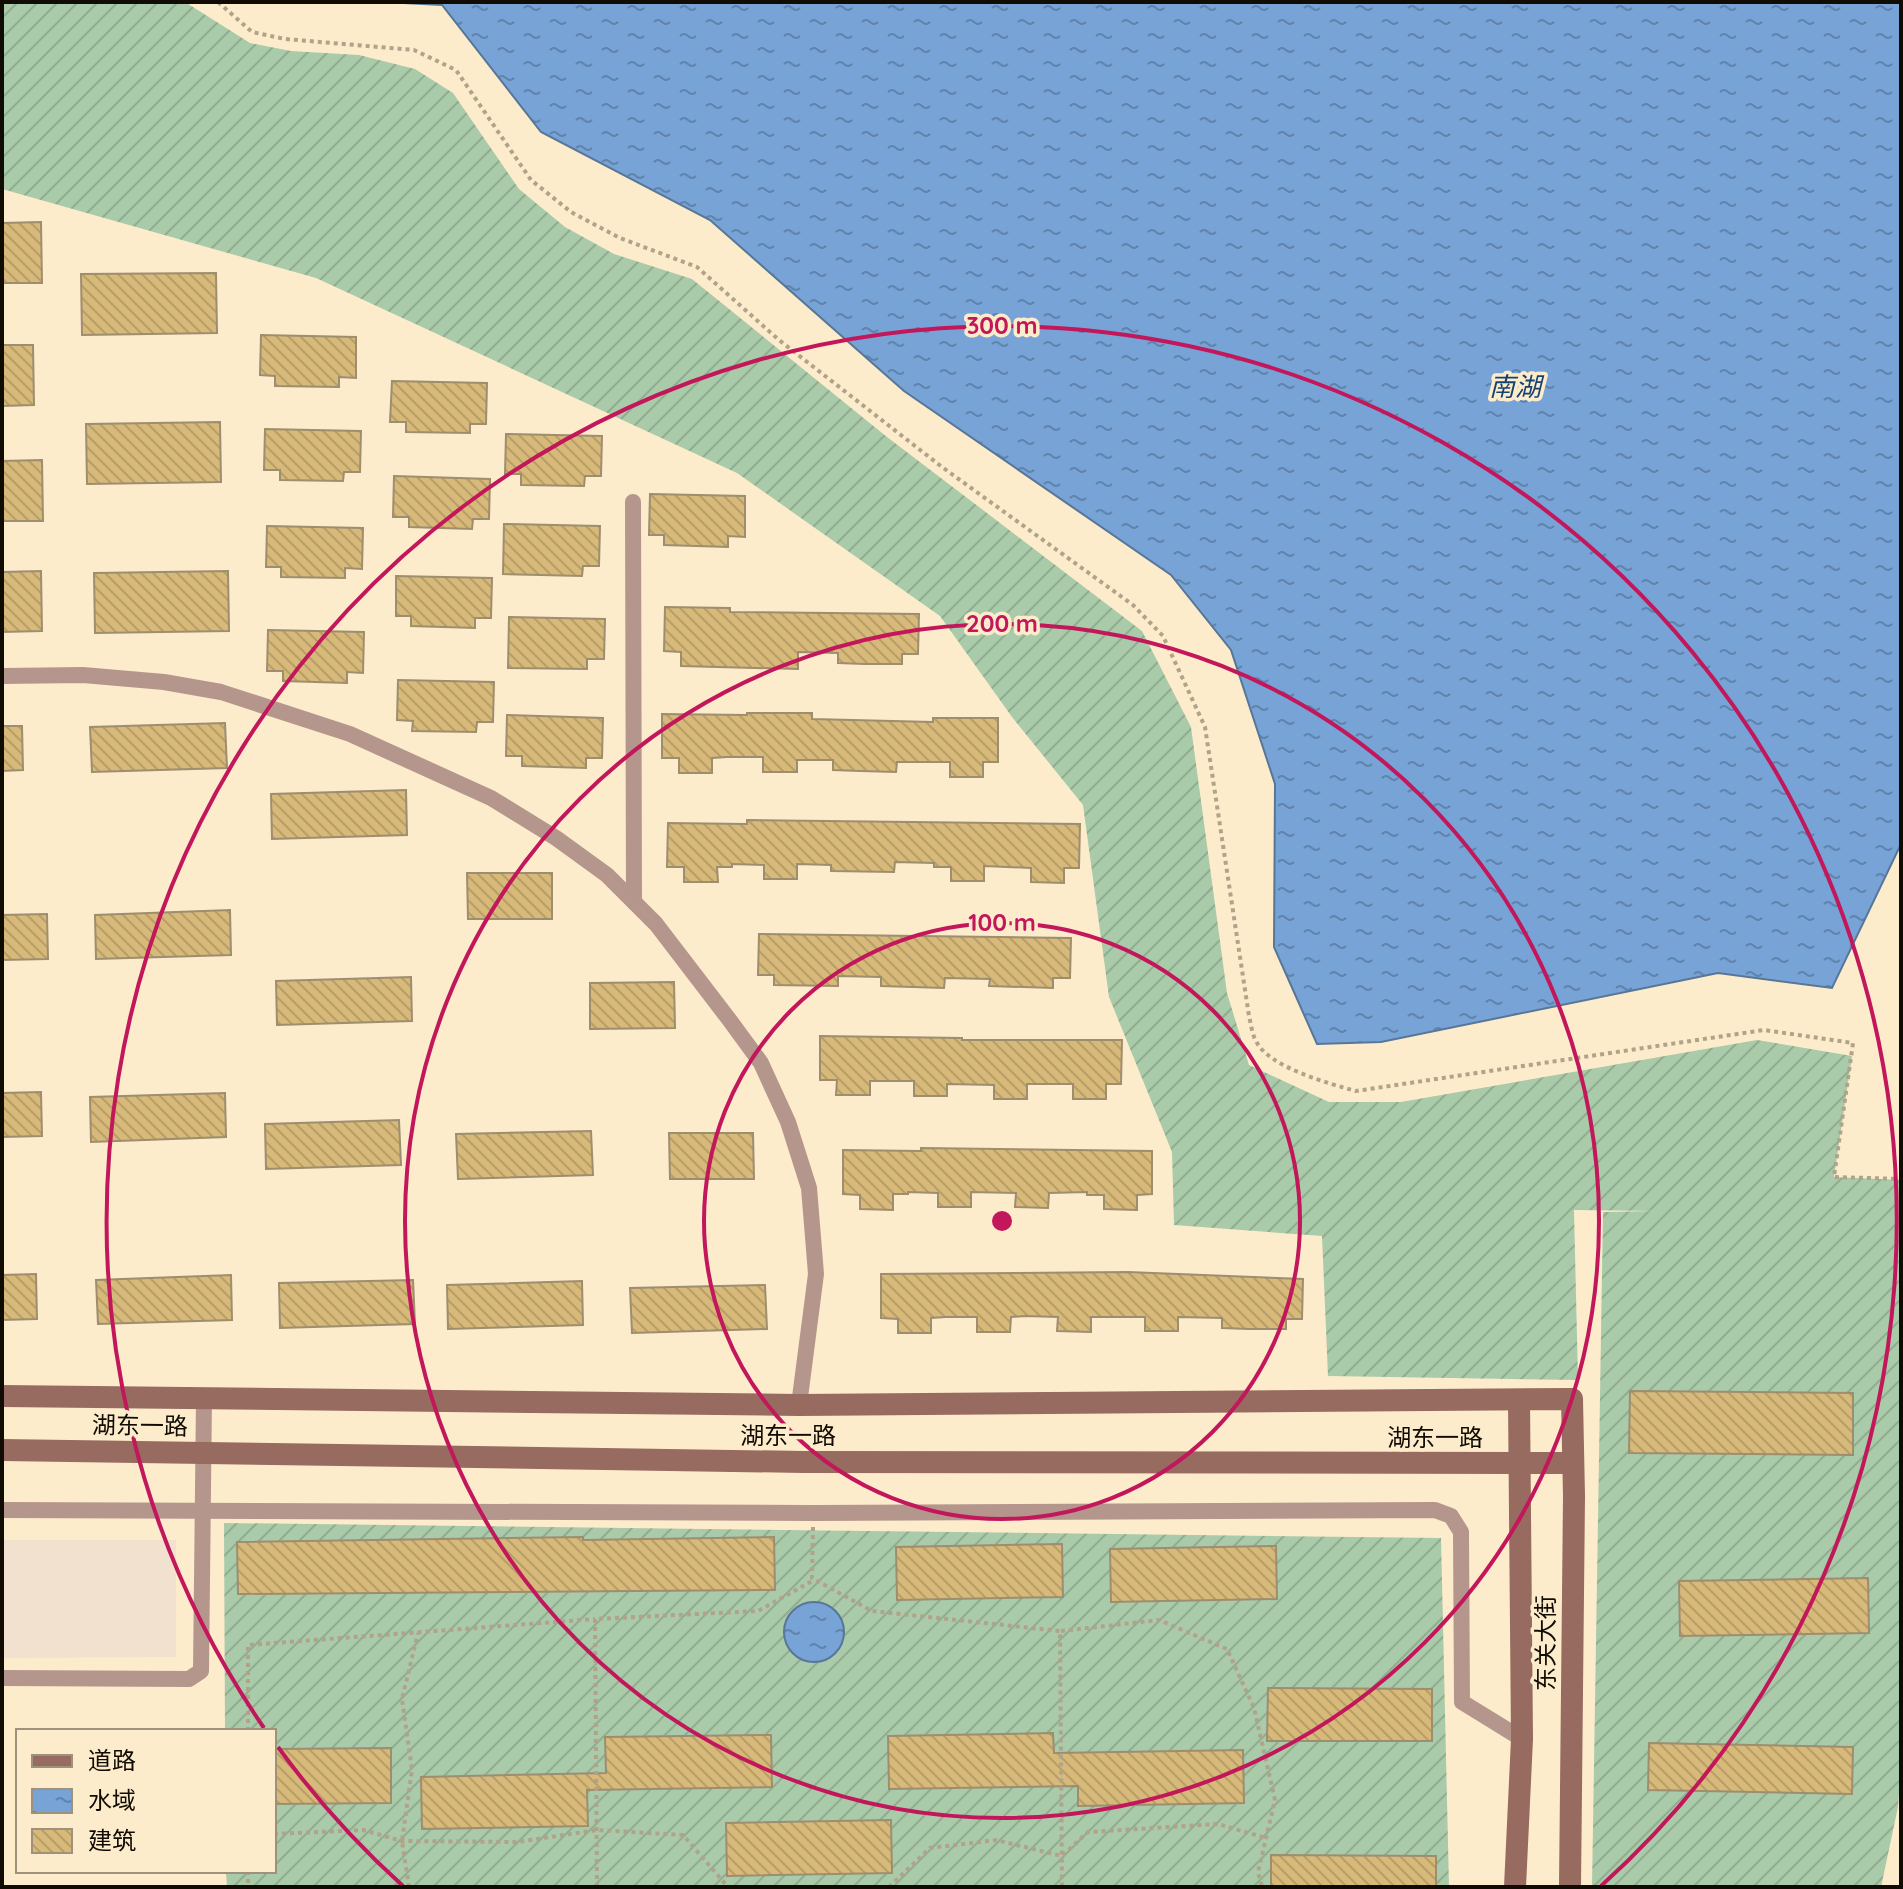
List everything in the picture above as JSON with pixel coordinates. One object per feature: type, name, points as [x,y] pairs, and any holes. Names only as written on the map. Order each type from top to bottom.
[{"type":"main road","name":"湖东一路","points":[[2,1396],[799,1405],[1572,1399]]},
{"type":"main road","name":"东关大街","points":[[1570,1887],[1572,1399]]},
{"type":"main road","name":"东关大街","points":[[1515,1887],[1522,1739],[1519,1400]]},
{"type":"main road","name":"湖东一路","points":[[2,1450],[804,1462],[1573,1463]]},
{"type":"street","points":[[633,502],[634,902]]},
{"type":"street","points":[[2,676],[83,675],[221,692],[350,734],[491,798],[607,875],[656,924],[761,1063],[788,1122],[809,1188],[816,1274],[799,1405]]},
{"type":"street","points":[[2,1678],[189,1679],[201,1671],[204,1398]]},
{"type":"street","points":[[2,1510],[813,1513],[1435,1510],[1451,1516],[1461,1532],[1462,1702],[1522,1739]]},
{"type":"path","points":[[218,2],[252,32],[285,39],[414,50],[456,70],[531,180],[571,212],[620,238],[697,267],[779,340],[867,409],[1133,605],[1163,636],[1205,727],[1249,1016],[1256,1044],[1275,1060],[1316,1081],[1356,1091],[1764,1030],[1853,1043],[1834,1177],[1901,1179]]},
{"type":"path","points":[[813,1513],[814,1580]]},
{"type":"path","points":[[248,1729],[248,1645],[595,1619],[758,1611],[814,1580]]},
{"type":"path","points":[[814,1580],[872,1611],[1060,1631],[1159,1620],[1227,1649],[1254,1708],[1275,1800],[1258,1872],[1262,1887]]},
{"type":"path","points":[[595,1619],[597,1887]]},
{"type":"path","points":[[1060,1631],[1062,1887]]},
{"type":"path","points":[[409,1887],[402,1841],[412,1770],[402,1699],[419,1632]]},
{"type":"path","points":[[1062,1856],[1088,1832],[1218,1824],[1266,1838]]},
{"type":"path","points":[[276,1834],[363,1830],[402,1841],[517,1842],[597,1830],[683,1835],[728,1887]]},
{"type":"path","points":[[889,1887],[930,1848],[996,1840],[1062,1856]]},
{"type":"shaded area","points":[[2,1540],[176,1540],[176,1657],[2,1658]]},
{"type":"green space","points":[[2,2],[185,2],[250,43],[291,51],[359,55],[415,69],[453,93],[519,189],[565,227],[614,254],[692,279],[887,437],[1142,631],[1191,727],[1227,993],[1249,1065],[1329,1102],[1401,1102],[1757,1040],[1852,1056],[1834,1177],[1901,1180],[1901,1769],[1898,1807],[1881,1887],[1592,1887],[1603,1212],[1656,1211],[1574,1210],[1578,1380],[1328,1376],[1322,1236],[1174,1225],[1172,1152],[1109,997],[1083,805],[1012,717],[940,616],[737,473],[316,278],[2,189]]},
{"type":"green space","points":[[224,1523],[1441,1538],[1449,1887],[227,1887],[226,1873],[276,1873],[276,1729],[225,1729]]},
{"type":"water","name":"南湖","points":[[384,2],[1901,2],[1901,844],[1832,988],[1718,973],[1381,1042],[1317,1044],[1274,947],[1275,784],[1231,650],[1171,575],[904,391],[710,220],[541,132],[442,5]]},
{"type":"water","points":[[814,1602],[825,1604],[835,1611],[842,1621],[842,1643],[835,1653],[825,1660],[814,1662],[803,1660],[793,1653],[786,1643],[784,1632],[786,1621],[793,1611],[803,1604]]},
{"type":"building","points":[[41,222],[42,283],[2,283],[2,223]]},
{"type":"building","points":[[216,273],[217,333],[82,335],[81,274]]},
{"type":"building","points":[[261,335],[356,337],[356,378],[339,377],[339,387],[275,386],[275,376],[260,375]]},
{"type":"building","points":[[2,345],[33,345],[34,405],[2,406]]},
{"type":"building","points":[[392,381],[487,383],[486,424],[470,424],[470,433],[406,432],[406,422],[390,422]]},
{"type":"building","points":[[220,422],[221,482],[87,484],[86,424]]},
{"type":"building","points":[[265,429],[361,431],[360,472],[344,472],[343,481],[280,480],[280,470],[264,470]]},
{"type":"building","points":[[506,434],[602,436],[601,476],[585,476],[584,486],[521,485],[521,474],[505,474]]},
{"type":"building","points":[[42,460],[43,521],[2,521],[2,461]]},
{"type":"building","points":[[394,476],[490,479],[489,519],[473,519],[472,529],[409,527],[409,517],[393,517]]},
{"type":"building","points":[[650,494],[745,496],[745,537],[728,536],[728,547],[664,545],[664,535],[649,535]]},
{"type":"building","points":[[504,524],[600,526],[599,566],[583,566],[582,576],[503,574]]},
{"type":"building","points":[[267,526],[363,528],[362,569],[345,568],[345,578],[281,577],[281,567],[266,567]]},
{"type":"building","points":[[41,571],[42,631],[2,632],[2,572]]},
{"type":"building","points":[[228,571],[229,631],[95,633],[94,573]]},
{"type":"building","points":[[396,576],[492,578],[491,618],[475,618],[475,628],[411,626],[411,616],[396,616]]},
{"type":"building","points":[[665,607],[730,608],[730,612],[919,614],[918,654],[902,654],[902,664],[838,663],[838,653],[798,652],[798,669],[681,666],[681,652],[664,651]]},
{"type":"building","points":[[509,617],[605,619],[604,659],[587,659],[587,669],[508,668]]},
{"type":"building","points":[[268,630],[364,632],[363,673],[347,672],[347,683],[283,681],[283,671],[267,671]]},
{"type":"building","points":[[398,680],[494,682],[493,722],[477,722],[476,732],[412,731],[413,721],[397,720]]},
{"type":"building","points":[[812,713],[812,719],[933,722],[933,718],[998,718],[998,762],[983,762],[983,777],[950,777],[950,762],[897,762],[896,772],[833,770],[833,760],[797,760],[797,772],[763,772],[763,757],[727,757],[712,758],[712,773],[679,773],[679,758],[662,758],[662,714]]},
{"type":"building","points":[[507,715],[603,718],[602,758],[586,758],[586,768],[522,766],[522,756],[506,756]]},
{"type":"building","points":[[225,723],[227,768],[92,772],[90,727]]},
{"type":"building","points":[[2,726],[22,726],[23,770],[2,771]]},
{"type":"building","points":[[406,790],[407,835],[272,839],[271,794]]},
{"type":"building","points":[[747,820],[1080,824],[1079,868],[1064,868],[1064,883],[1031,882],[1031,868],[984,866],[984,881],[951,881],[951,867],[934,867],[934,863],[895,862],[894,872],[831,871],[831,865],[797,864],[797,879],[764,879],[764,865],[732,864],[732,867],[717,867],[718,882],[684,882],[684,867],[667,867],[668,823],[747,824]]},
{"type":"building","points":[[467,873],[552,873],[552,919],[468,919]]},
{"type":"building","points":[[230,910],[231,955],[96,959],[95,915]]},
{"type":"building","points":[[47,914],[48,959],[2,960],[2,915]]},
{"type":"building","points":[[759,934],[1071,938],[1070,978],[1053,978],[1053,988],[989,986],[990,979],[945,978],[944,988],[881,986],[881,977],[838,976],[838,986],[774,985],[774,975],[758,975]]},
{"type":"building","points":[[411,977],[412,1021],[277,1025],[276,981]]},
{"type":"building","points":[[674,982],[675,1028],[590,1029],[590,983]]},
{"type":"building","points":[[820,1036],[1122,1040],[1121,1084],[1106,1084],[1106,1099],[1073,1099],[1073,1084],[1027,1084],[1027,1099],[994,1099],[994,1085],[947,1084],[947,1096],[914,1096],[914,1081],[870,1081],[870,1095],[836,1095],[837,1080],[820,1080]]},
{"type":"building","points":[[41,1092],[42,1136],[2,1137],[2,1093]]},
{"type":"building","points":[[225,1093],[226,1137],[91,1142],[90,1097]]},
{"type":"building","points":[[399,1120],[401,1165],[266,1169],[265,1124]]},
{"type":"building","points":[[591,1131],[593,1175],[458,1179],[456,1134]]},
{"type":"building","points":[[669,1133],[753,1133],[754,1179],[670,1179]]},
{"type":"building","points":[[921,1148],[1152,1151],[1152,1194],[1137,1195],[1137,1210],[1104,1209],[1104,1195],[1087,1195],[1087,1192],[1049,1193],[1048,1208],[1015,1207],[1016,1193],[971,1192],[971,1207],[938,1207],[938,1193],[908,1192],[893,1194],[893,1210],[860,1209],[860,1195],[843,1194],[843,1150],[921,1151]]},
{"type":"building","points":[[1128,1272],[1303,1279],[1302,1319],[1286,1319],[1286,1329],[1249,1329],[1222,1328],[1222,1318],[1178,1317],[1178,1331],[1145,1331],[1145,1317],[1091,1317],[1091,1332],[1057,1331],[1058,1317],[1025,1316],[1011,1317],[1010,1332],[977,1332],[977,1317],[946,1317],[931,1318],[931,1333],[898,1333],[898,1319],[881,1318],[881,1274]]},
{"type":"building","points":[[36,1274],[37,1319],[2,1320],[2,1275]]},
{"type":"building","points":[[231,1275],[232,1320],[98,1324],[96,1280]]},
{"type":"building","points":[[413,1280],[415,1324],[280,1328],[279,1283]]},
{"type":"building","points":[[582,1281],[583,1325],[448,1329],[447,1285]]},
{"type":"building","points":[[765,1285],[767,1329],[632,1333],[630,1288]]},
{"type":"building","points":[[1630,1391],[1853,1393],[1853,1455],[1629,1453]]},
{"type":"building","points":[[583,1537],[583,1540],[774,1537],[775,1590],[238,1594],[237,1542]]},
{"type":"building","points":[[1062,1544],[1063,1597],[897,1600],[896,1547]]},
{"type":"building","points":[[1276,1546],[1277,1599],[1111,1602],[1110,1549]]},
{"type":"building","points":[[1868,1578],[1869,1633],[1680,1636],[1679,1581]]},
{"type":"building","points":[[1268,1688],[1432,1689],[1432,1741],[1267,1741]]},
{"type":"building","points":[[1053,1733],[1054,1753],[1243,1750],[1244,1803],[1078,1806],[1078,1786],[889,1789],[888,1736]]},
{"type":"building","points":[[771,1735],[772,1787],[587,1790],[588,1826],[422,1829],[421,1777],[606,1773],[605,1737]]},
{"type":"building","points":[[1649,1743],[1853,1747],[1852,1794],[1648,1790]]},
{"type":"building","points":[[391,1748],[391,1803],[276,1804],[276,1749]]},
{"type":"building","points":[[891,1820],[892,1873],[727,1876],[726,1823]]},
{"type":"building","points":[[1271,1855],[1436,1856],[1436,1887],[1271,1887]]}]
